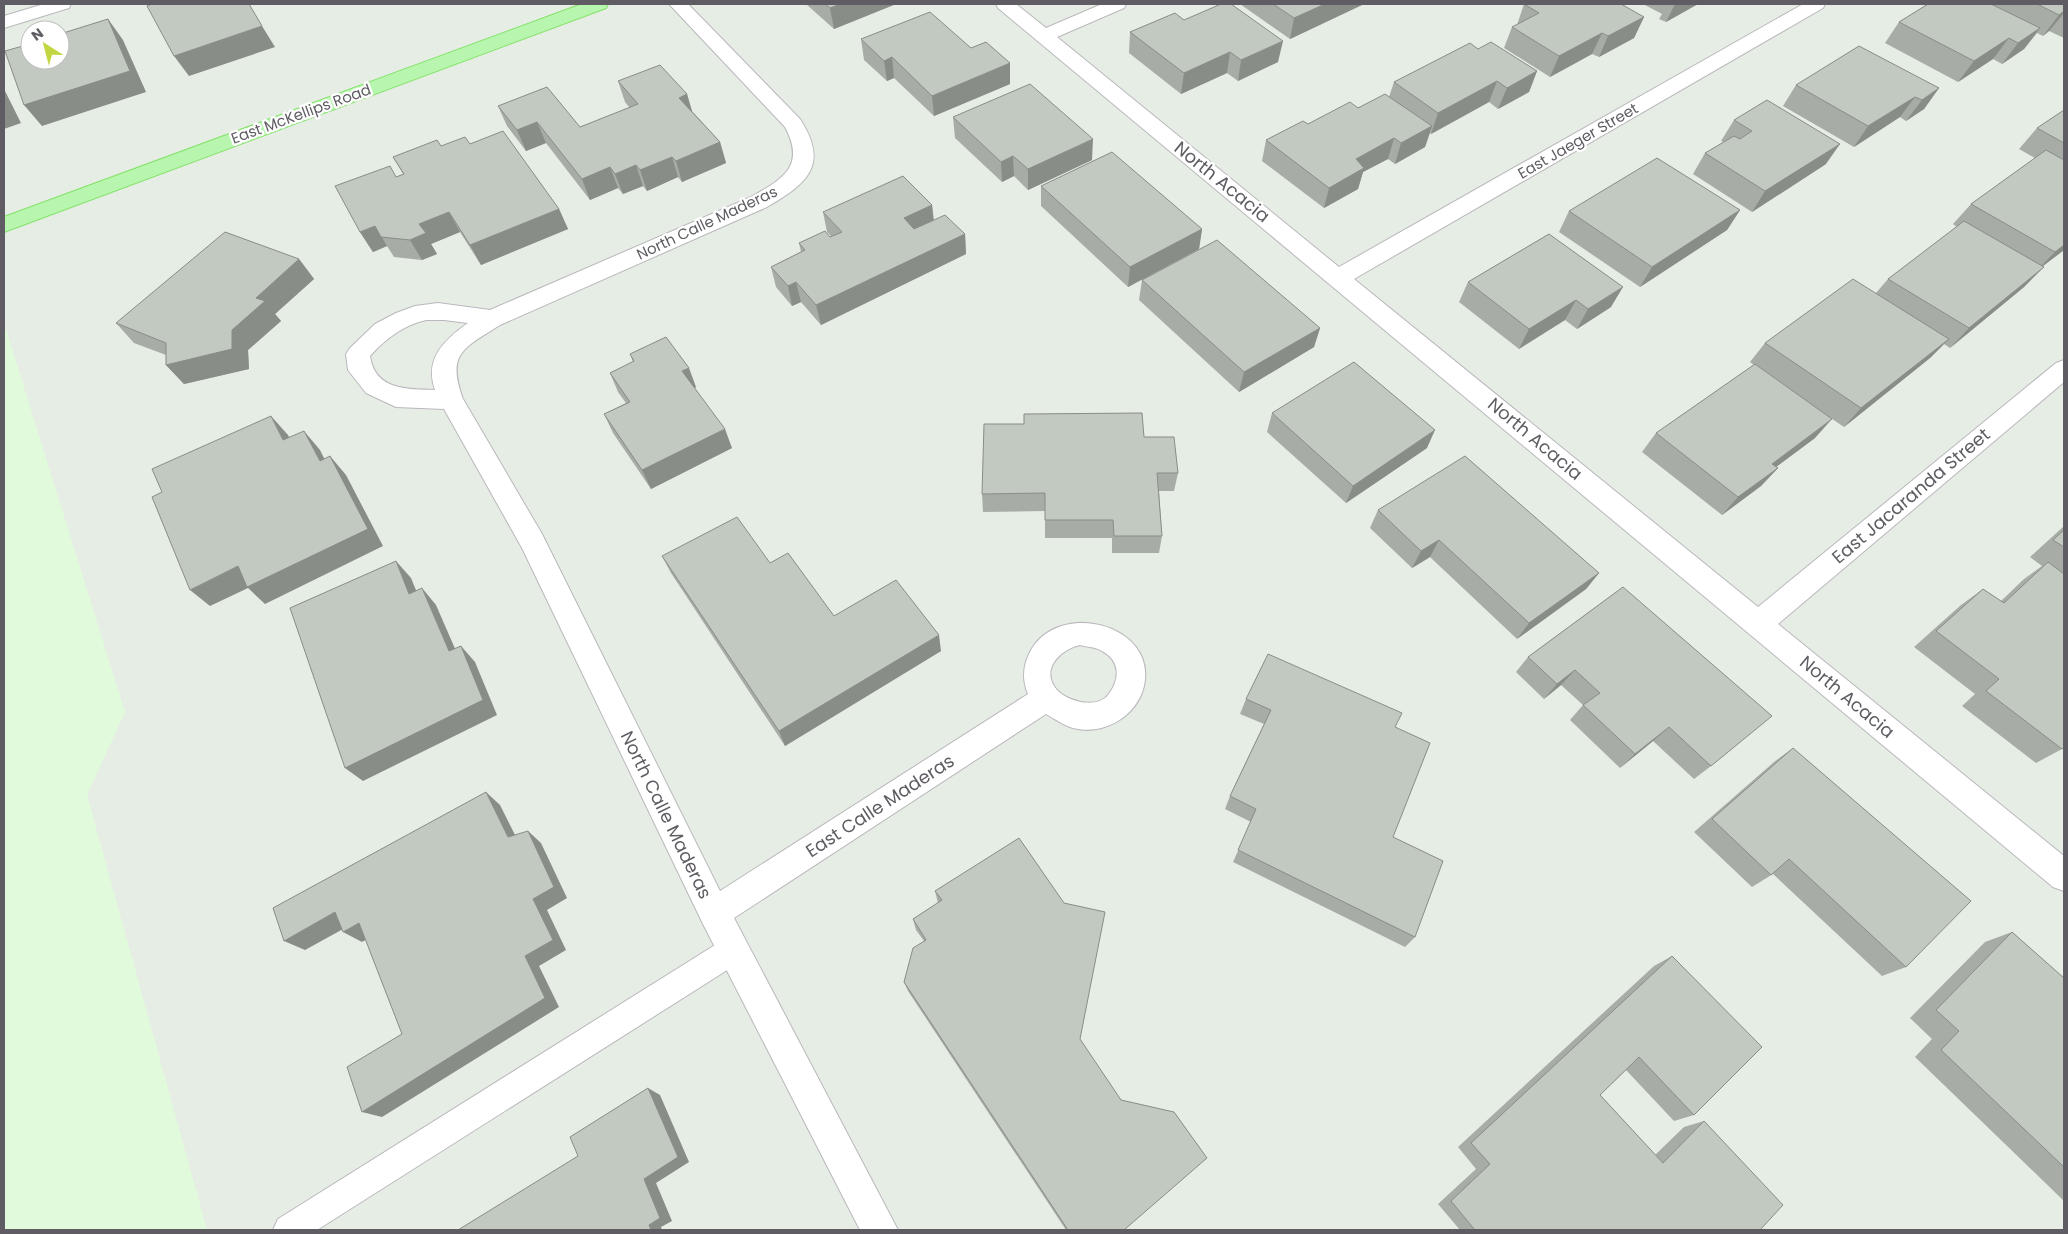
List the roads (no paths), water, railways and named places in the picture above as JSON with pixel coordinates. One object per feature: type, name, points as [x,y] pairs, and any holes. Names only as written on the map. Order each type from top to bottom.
[{"type":"main road","name":"East McKellips Road","points":[[4,225],[599,4]]},
{"type":"street","points":[[4,22],[62,4]]},
{"type":"street","name":"North Calle Maderas","points":[[678,4],[793,124],[803,138],[806,153],[800,171],[784,188],[759,202],[492,319],[465,337],[446,357],[443,379],[451,400],[533,542],[714,913],[880,1230]]},
{"type":"street","name":"North Acacia","points":[[1005,4],[2064,876]]},
{"type":"street","points":[[1044,36],[1117,4]]},
{"type":"street","name":"East Jaeger Street","points":[[1339,278],[1816,4]]},
{"type":"street","points":[[451,400],[396,398],[375,387],[360,370],[358,354],[369,340],[386,327],[415,315],[438,311],[492,319]]},
{"type":"street","name":"East Jacaranda Street","points":[[1758,624],[2064,369]]},
{"type":"street","name":"East Calle Maderas","points":[[714,913],[1046,699]]},
{"type":"lane","points":[[289,1230],[733,950]]}]
